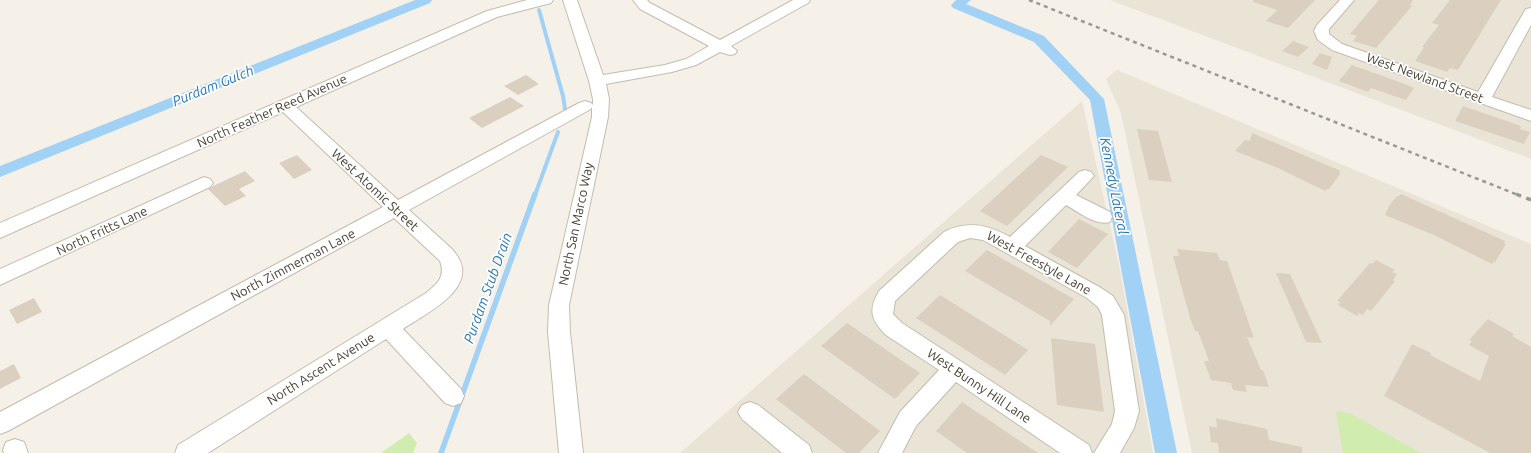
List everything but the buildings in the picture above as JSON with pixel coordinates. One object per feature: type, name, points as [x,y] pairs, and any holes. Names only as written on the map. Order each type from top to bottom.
[{"type":"street","name":"North Feather Reed Avenue","points":[[0,231],[492,14],[514,7],[546,0]]},
{"type":"street","name":"North San Marco Way","points":[[570,0],[597,81],[601,99],[600,117],[559,304],[559,332],[571,453]]},
{"type":"street","points":[[640,0],[644,6],[734,53]]},
{"type":"street","points":[[597,81],[672,68],[691,62],[803,0]]},
{"type":"street","name":"West Newland Street","points":[[1347,0],[1322,28],[1321,32],[1322,36],[1338,47],[1531,116]]},
{"type":"street","points":[[1483,98],[1531,12]]},
{"type":"street","name":"West Atomic Street","points":[[286,106],[450,258],[453,268],[452,280]]},
{"type":"street","name":"North Zimmerman Lane","points":[[0,424],[585,106]]},
{"type":"street","points":[[1012,247],[1085,176]]},
{"type":"street","name":"North Fritts Lane","points":[[0,278],[204,183]]},
{"type":"street","points":[[1065,196],[1103,217]]},
{"type":"street","name":"West Freestyle Lane","points":[[882,315],[881,307],[886,297],[951,237],[958,233],[969,231],[980,231],[990,235],[1094,293],[1106,302],[1112,314],[1127,410],[1127,421],[1123,430],[1106,453]]},
{"type":"street","name":"North Ascent Avenue","points":[[187,453],[433,299],[445,289],[452,280]]},
{"type":"street","name":"West Bunny Hill Lane","points":[[882,315],[887,323],[894,329],[1080,453]]},
{"type":"street","points":[[388,327],[454,396]]},
{"type":"street","points":[[890,453],[908,419],[954,369]]},
{"type":"street","points":[[750,412],[800,453]]},
{"type":"shaded area","points":[[1110,0],[1531,0],[1531,159]]},
{"type":"shaded area","points":[[1117,70],[1531,244],[1531,453],[1192,453],[1121,113],[1106,79]]},
{"type":"shaded area","points":[[1082,101],[1120,270],[1153,453],[680,453]]},
{"type":"green space","points":[[1339,411],[1351,414],[1421,453],[1343,453],[1336,413]]},
{"type":"green space","points":[[409,433],[417,443],[413,453],[381,453]]},
{"type":"waterway","name":"Purdam Gulch","points":[[0,172],[426,0]]},
{"type":"waterway","name":"Kennedy Lateral","points":[[965,0],[957,5],[1039,39],[1097,99],[1166,453]]},
{"type":"waterway","name":"Purdam Stub Drain","points":[[539,10],[563,96],[565,109]]},
{"type":"waterway","name":"Purdam Stub Drain","points":[[535,195],[558,132]]},
{"type":"waterway","name":"Purdam Stub Drain","points":[[441,453],[535,194]]},
{"type":"railway","points":[[1029,0],[1518,195]]},
{"type":"railway","points":[[1516,194],[1531,200]]}]
